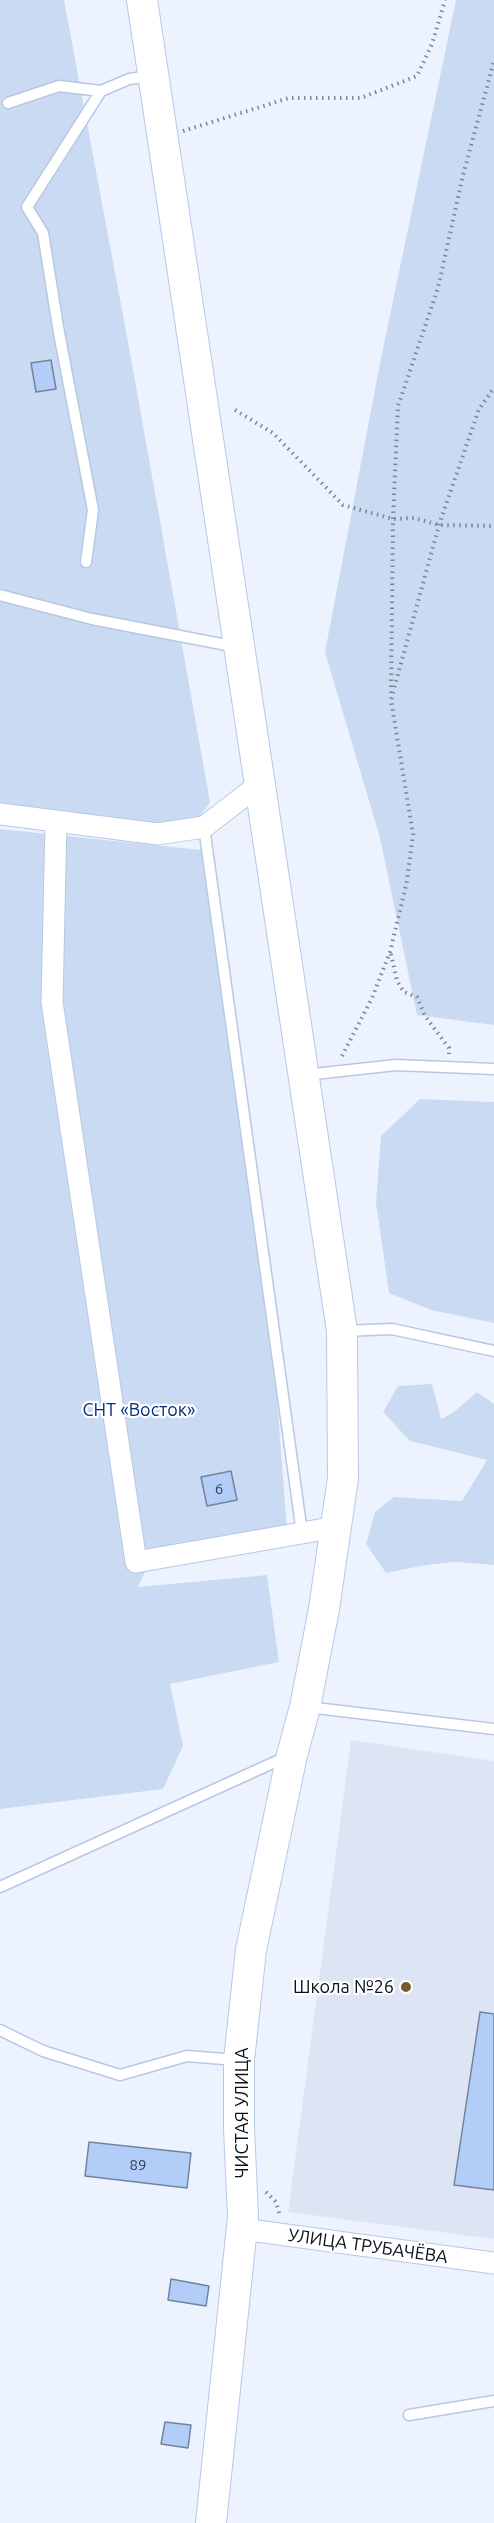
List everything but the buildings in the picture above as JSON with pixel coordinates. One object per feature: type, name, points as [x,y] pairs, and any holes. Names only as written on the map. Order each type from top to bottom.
[{"type":"main road","name":"ЧИСТАЯ УЛИЦА","points":[[142,0],[342,1331],[343,1478],[324,1609],[305,1707],[292,1755],[250,1950],[239,2060],[242,2229],[212,2523]]},
{"type":"street","points":[[0,814],[158,834],[204,827],[261,783]]},
{"type":"street","points":[[56,822],[52,1002],[136,1562],[336,1527]]},
{"type":"street","name":"УЛИЦА ТРУБАЧЁВА","points":[[242,2229],[494,2263]]},
{"type":"lane","points":[[8,103],[59,86],[101,91],[129,79],[153,75]]},
{"type":"lane","points":[[86,562],[93,510],[59,333],[43,232],[27,207],[101,91]]},
{"type":"lane","points":[[0,595],[92,619],[240,647]]},
{"type":"lane","points":[[204,827],[302,1533]]},
{"type":"lane","points":[[305,1076],[335,1070],[396,1065],[494,1068]]},
{"type":"lane","points":[[342,1331],[392,1329],[494,1352]]},
{"type":"lane","points":[[305,1707],[494,1729]]},
{"type":"lane","points":[[0,1887],[292,1755]]},
{"type":"lane","points":[[0,2030],[43,2051],[120,2075],[187,2056],[239,2060]]},
{"type":"lane","points":[[409,2415],[494,2401]]},
{"type":"path","points":[[163,137],[289,98],[362,98],[417,76],[432,44],[445,0]]},
{"type":"path","points":[[335,1070],[372,998],[390,952],[407,881],[413,834],[391,700],[393,519],[399,406],[438,288],[463,175],[494,61]]},
{"type":"path","points":[[391,700],[439,525],[479,409],[494,388]]},
{"type":"path","points":[[235,410],[273,433],[343,505],[393,519],[414,518],[439,525],[494,526]]},
{"type":"path","points":[[390,952],[397,981],[404,992],[417,997],[425,1016],[448,1048],[450,1067]]},
{"type":"shaded area","name":"Школа №26","points":[[351,1740],[494,1761],[494,2239],[288,2212]]},
{"type":"green space","points":[[0,0],[64,0],[210,802],[192,827],[0,807]]},
{"type":"green space","points":[[456,0],[494,0],[494,1025],[417,1015],[380,838],[325,652],[381,358]]},
{"type":"green space","name":"СНТ «Восток»","points":[[0,829],[201,850],[277,1399],[287,1529],[156,1548],[138,1587],[267,1575],[279,1662],[170,1684],[183,1746],[163,1789],[0,1809]]},
{"type":"green space","points":[[420,1099],[494,1102],[494,1323],[431,1310],[389,1293],[376,1203],[381,1136]]},
{"type":"green space","points":[[432,1384],[441,1419],[454,1412],[477,1392],[494,1404],[494,1565],[456,1562],[386,1573],[366,1544],[375,1512],[394,1497],[462,1501],[487,1460],[410,1441],[383,1412],[398,1386]]},
{"type":"place","name":"Школа №26","points":[[406,1987]]}]
